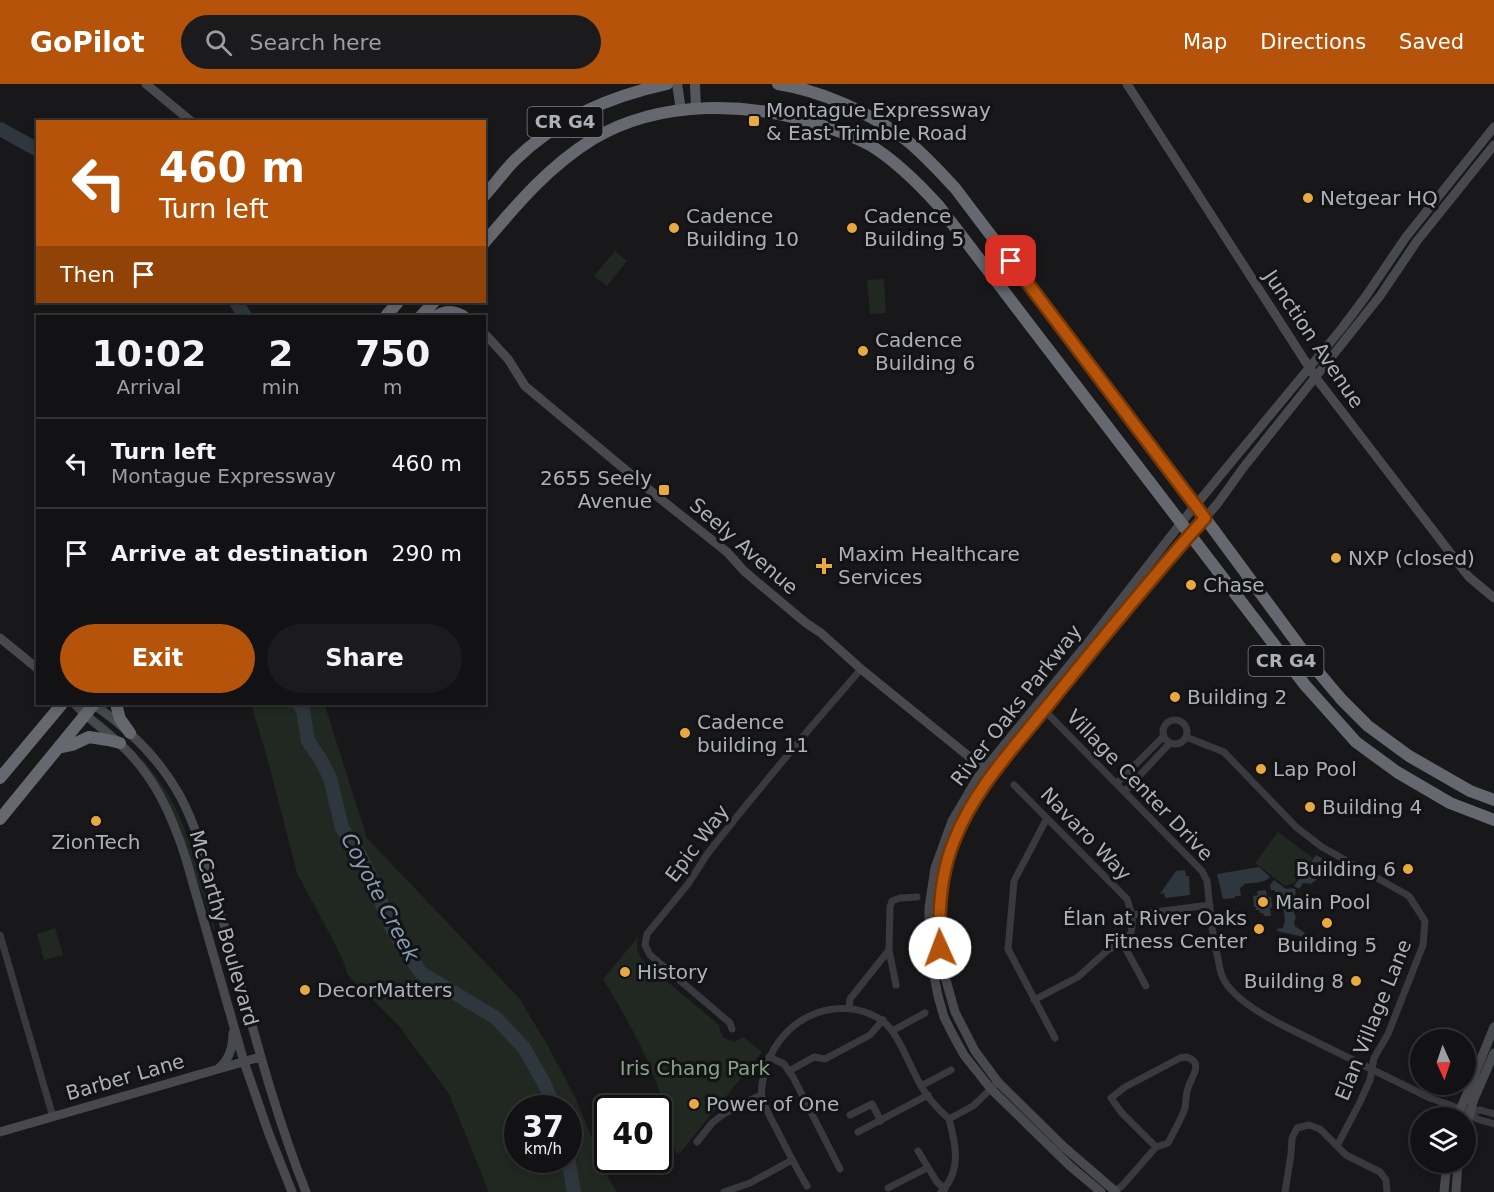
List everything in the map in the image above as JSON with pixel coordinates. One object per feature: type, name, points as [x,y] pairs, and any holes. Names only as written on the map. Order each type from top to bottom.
[{"type":"highway","name":"CR G4","points":[[486,194],[515,161],[553,129],[598,105],[651,86],[667,84]]},
{"type":"highway","name":"CR G4","points":[[784,85],[841,102],[884,125],[906,140],[936,166],[955,188],[1341,699],[1368,726],[1409,756],[1470,791],[1494,800]]},
{"type":"highway","name":"CR G4","points":[[486,241],[520,200],[567,157],[592,140],[632,121],[681,110],[708,108],[778,113],[801,118],[868,145],[891,160],[921,186],[938,205],[1305,685],[1356,742],[1397,772],[1450,804],[1494,820]]},
{"type":"highway","points":[[385,315],[397,303]]},
{"type":"highway","points":[[422,315],[433,303]]},
{"type":"highway","points":[[438,315],[450,312],[461,315]]},
{"type":"highway","points":[[46,724],[51,705]]},
{"type":"highway","points":[[0,778],[61,705]]},
{"type":"highway","points":[[0,819],[93,705]]},
{"type":"highway","points":[[116,705],[120,719],[130,733]]},
{"type":"highway","points":[[58,747],[88,737],[120,743]]},
{"type":"main road","points":[[677,84],[681,110]]},
{"type":"main road","points":[[694,84],[696,109]]},
{"type":"street","points":[[146,84],[190,120]]},
{"type":"street","name":"Junction Avenue","points":[[1126,84],[1309,369],[1469,577],[1494,598]]},
{"type":"street","name":"River Oaks Parkway","points":[[1041,707],[1069,672],[1070,664],[1181,523],[1309,369],[1366,296],[1406,237],[1494,127]]},
{"type":"street","name":"River Oaks Parkway","points":[[1101,1192],[1070,1166],[994,1086],[955,1012],[944,973],[939,924],[942,884],[953,843],[988,772],[1041,707],[1205,518],[1380,296],[1417,241],[1494,145]]},
{"type":"street","points":[[1466,162],[1474,169]]},
{"type":"street","points":[[1388,264],[1397,270]]},
{"type":"street","name":"Seely Avenue","points":[[486,335],[508,359],[525,386],[727,552],[744,571],[821,633],[861,669],[988,772]]},
{"type":"street","points":[[1090,653],[1094,642],[1116,615],[1119,603]]},
{"type":"street","points":[[0,639],[36,667]]},
{"type":"street","name":"Epic Way","points":[[732,1029],[730,1023],[650,955],[645,945],[647,934],[688,884],[708,853],[742,809],[861,669]]},
{"type":"street","name":"McCarthy Boulevard","points":[[76,705],[120,743],[156,787],[166,805],[177,831],[244,1062],[292,1192]]},
{"type":"street","name":"McCarthy Boulevard","points":[[95,705],[148,751],[169,778],[193,825],[241,984],[260,1057],[286,1139],[306,1192]]},
{"type":"street","name":"Village Center Drive","points":[[1041,707],[1202,871],[1207,881],[1215,948],[1222,977],[1231,990],[1269,1019],[1449,1107]]},
{"type":"street","points":[[1125,791],[1170,743],[1180,743],[1186,737],[1185,726],[1177,721],[1167,723],[1164,729],[1164,736],[1170,743]]},
{"type":"street","points":[[1117,783],[1164,736]]},
{"type":"street","name":"Elan Village Lane","points":[[1186,737],[1224,752],[1296,827],[1322,847],[1409,896],[1425,921],[1423,945],[1388,1034],[1374,1058],[1370,1080],[1337,1146]]},
{"type":"street","name":"Navaro Way","points":[[1014,785],[1126,899],[1132,915]]},
{"type":"street","points":[[1047,818],[1014,880],[1008,949],[1055,1038]]},
{"type":"street","points":[[896,985],[889,950],[890,907],[892,901],[900,898],[917,897]]},
{"type":"street","points":[[1034,1000],[1078,977],[1097,958],[1127,939],[1131,933],[1132,915],[1210,905]]},
{"type":"street","points":[[0,935],[53,1117]]},
{"type":"street","points":[[1122,942],[1146,986]]},
{"type":"street","points":[[849,1008],[849,999],[889,950]]},
{"type":"street","points":[[807,1186],[761,1095],[763,1077],[770,1057],[783,1035],[799,1022],[825,1010],[840,1007],[866,1011],[883,1020],[892,1031],[921,1086],[949,1119],[956,1144],[956,1159],[951,1177],[943,1190],[918,1151]]},
{"type":"street","points":[[892,1031],[925,1013]]},
{"type":"street","points":[[789,1071],[814,1057],[825,1059],[870,1035],[883,1020]]},
{"type":"street","points":[[219,1069],[230,1054],[233,1040],[232,1021]]},
{"type":"street","points":[[1464,1107],[1494,1026]]},
{"type":"street","points":[[1465,1107],[1494,1053]]},
{"type":"street","name":"Barber Lane","points":[[0,1132],[260,1057]]},
{"type":"street","points":[[770,1057],[784,1064],[789,1071],[840,1169]]},
{"type":"street","points":[[1114,1192],[1156,1147],[1168,1143],[1185,1108],[1188,1087],[1196,1071],[1196,1063],[1192,1058],[1180,1058],[1125,1087],[1111,1098],[1121,1112],[1156,1147]]},
{"type":"street","points":[[921,1086],[951,1070]]},
{"type":"street","points":[[949,1119],[973,1106],[994,1086]]},
{"type":"street","name":"River Oaks Parkway","points":[[994,1086],[1114,1192]]},
{"type":"street","points":[[697,1142],[712,1123],[725,1113],[761,1095]]},
{"type":"street","points":[[858,1132],[928,1095]]},
{"type":"street","points":[[849,1115],[872,1104],[881,1120]]},
{"type":"street","points":[[1476,1111],[1494,1114]]},
{"type":"street","points":[[1476,1119],[1494,1124]]},
{"type":"street","points":[[1285,1192],[1292,1138],[1297,1128],[1309,1125],[1322,1131],[1346,1155],[1380,1172],[1386,1179],[1387,1192]]},
{"type":"street","points":[[724,1192],[750,1183],[792,1160]]},
{"type":"street","points":[[888,1188],[927,1167]]},
{"type":"street","points":[[1444,1192],[1446,1173]]},
{"type":"street","points":[[1456,1192],[1457,1173]]},
{"type":"green space","points":[[615,251],[627,261],[607,286],[594,276]]},
{"type":"green space","points":[[884,279],[886,313],[870,314],[867,280]]},
{"type":"green space","points":[[251,705],[326,705],[367,838],[519,998],[549,1048],[574,1095],[504,1095],[504,1173],[582,1173],[582,1114],[594,1143],[594,1173],[607,1173],[617,1192],[489,1192],[449,1094],[399,1026],[347,974],[334,942],[297,873]]},
{"type":"green space","points":[[98,718],[124,741],[148,766],[168,794],[190,843],[211,910],[215,932],[180,827],[158,783],[139,757]]},
{"type":"green space","points":[[1278,832],[1313,858],[1294,883],[1285,886],[1255,863]]},
{"type":"green space","points":[[55,928],[63,955],[44,960],[37,934]]},
{"type":"green space","name":"Iris Chang Park","points":[[638,937],[638,950],[644,962],[719,1025],[724,1038],[734,1042],[743,1037],[762,1052],[680,1153],[675,1151],[672,1139],[672,1095],[661,1095],[642,1048],[603,979]]},
{"type":"shaded area","points":[[1316,855],[1329,862],[1328,864],[1336,865],[1330,874],[1321,876],[1311,884],[1303,883],[1299,889],[1294,886]]},
{"type":"shaded area","points":[[1259,867],[1270,877],[1268,879],[1244,884],[1240,888],[1241,896],[1223,899],[1217,874]]},
{"type":"shaded area","points":[[1185,870],[1186,876],[1189,876],[1190,895],[1165,898],[1164,893],[1160,894],[1176,871]]},
{"type":"shaded area","points":[[1274,880],[1286,889],[1296,890],[1291,904],[1296,918],[1295,926],[1305,933],[1304,937],[1277,931],[1283,928],[1285,920],[1282,896],[1279,896],[1278,892],[1275,893],[1275,890],[1271,890],[1270,885]]},
{"type":"shaded area","name":"Main Pool","points":[[1266,890],[1267,897],[1271,897],[1271,916],[1264,916],[1254,907],[1253,896],[1258,895],[1257,891]]},
{"type":"waterway","name":"Coyote Creek","points":[[0,129],[36,149]]},
{"type":"waterway","name":"Coyote Creek","points":[[237,303],[244,315]]},
{"type":"waterway","name":"Coyote Creek","points":[[300,705],[303,710],[308,741],[330,778],[342,828],[359,853],[399,940],[421,973],[496,1018],[524,1048],[549,1095]]},
{"type":"waterway","name":"Coyote Creek","points":[[571,1173],[574,1192]]},
{"type":"place","name":"Montague Expressway & East Trimble Road","points":[[754,121]]},
{"type":"place","name":"Netgear HQ","points":[[1308,198]]},
{"type":"place","name":"Cadence Building 10","points":[[674,228]]},
{"type":"place","name":"Cadence Building 5","points":[[852,228]]},
{"type":"place","name":"Cadence Building 6","points":[[863,351]]},
{"type":"place","name":"2655 Seely Avenue","points":[[664,490]]},
{"type":"place","name":"NXP (closed)","points":[[1336,558]]},
{"type":"place","name":"Maxim Healthcare Services","points":[[824,566]]},
{"type":"place","name":"Chase","points":[[1191,585]]},
{"type":"place","name":"Building 2","points":[[1175,697]]},
{"type":"place","name":"Cadence building 11","points":[[685,733]]},
{"type":"place","name":"Lap Pool","points":[[1261,769]]},
{"type":"place","name":"Building 4","points":[[1310,807]]},
{"type":"place","name":"ZionTech","points":[[96,821]]},
{"type":"place","name":"Building 6","points":[[1408,869]]},
{"type":"place","name":"Main Pool","points":[[1263,902]]},
{"type":"place","name":"Building 5","points":[[1327,923]]},
{"type":"place","name":"Élan at River Oaks Fitness Center","points":[[1259,929]]},
{"type":"place","name":"History","points":[[625,972]]},
{"type":"place","name":"Building 8","points":[[1356,981]]},
{"type":"place","name":"DecorMatters","points":[[305,990]]},
{"type":"place","name":"Power of One","points":[[694,1104]]},
{"type":"route","points":[[940,948],[940,904],[947,862],[953,843],[975,797],[1090,653],[1205,518],[1011,261]]}]
